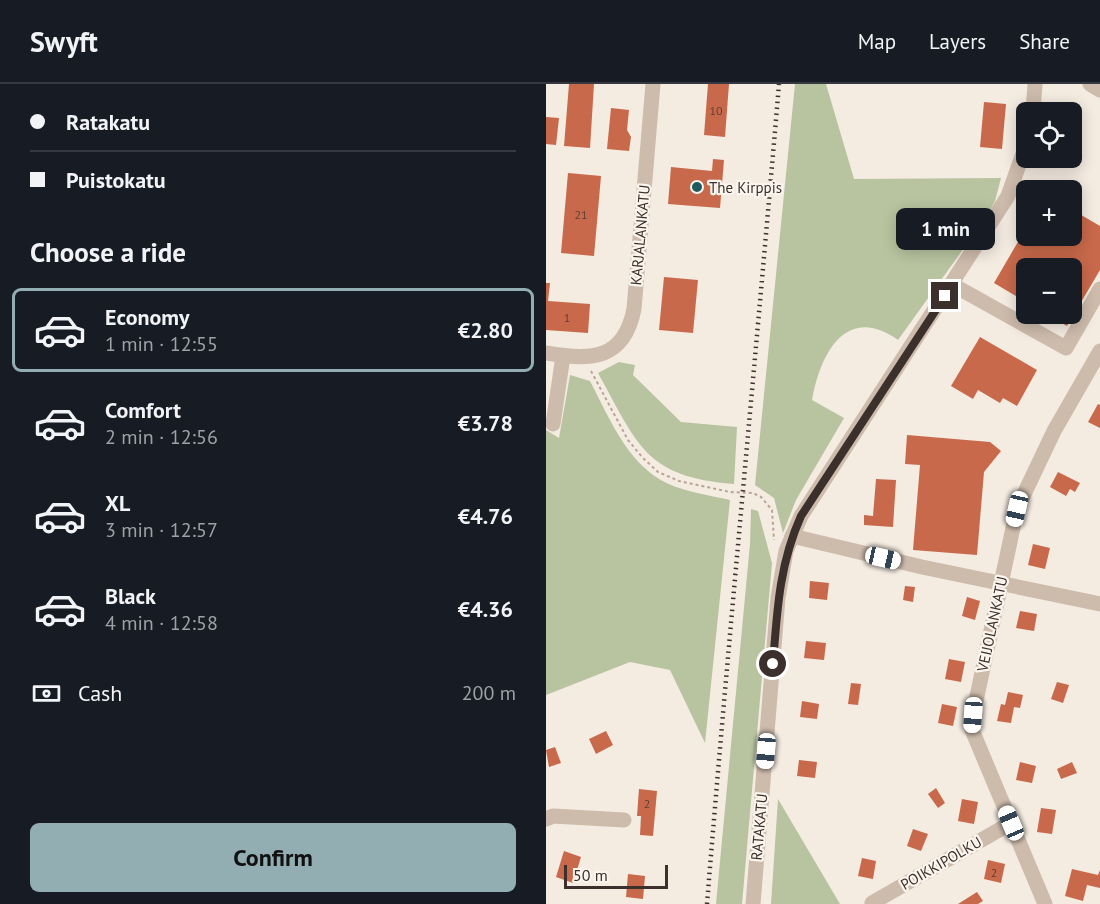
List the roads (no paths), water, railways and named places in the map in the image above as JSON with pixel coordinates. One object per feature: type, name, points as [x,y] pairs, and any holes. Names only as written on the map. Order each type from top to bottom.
[{"type":"street","name":"KARJALANKATU","points":[[563,356],[584,358],[620,344],[630,330],[634,309],[653,84]]},
{"type":"street","points":[[1034,102],[1035,84]]},
{"type":"street","points":[[1090,84],[1100,90]]},
{"type":"street","name":"RATAKATU","points":[[753,904],[778,598],[786,551],[814,494],[953,285],[1008,196],[1018,168]]},
{"type":"street","points":[[953,285],[1066,348],[1100,289]]},
{"type":"street","name":"VEIJOLANKATU","points":[[1045,904],[972,730],[1000,583],[1017,509],[1029,480],[1100,351]]},
{"type":"street","points":[[546,352],[563,356],[552,424]]},
{"type":"street","points":[[792,536],[1100,604]]},
{"type":"street","points":[[546,819],[552,816],[624,820]]},
{"type":"street","name":"POIKKIPOLKU","points":[[872,903],[1011,823]]},
{"type":"railway","points":[[707,904],[779,84]]},
{"type":"place","name":"The Kirppis","points":[[697,187]]}]
